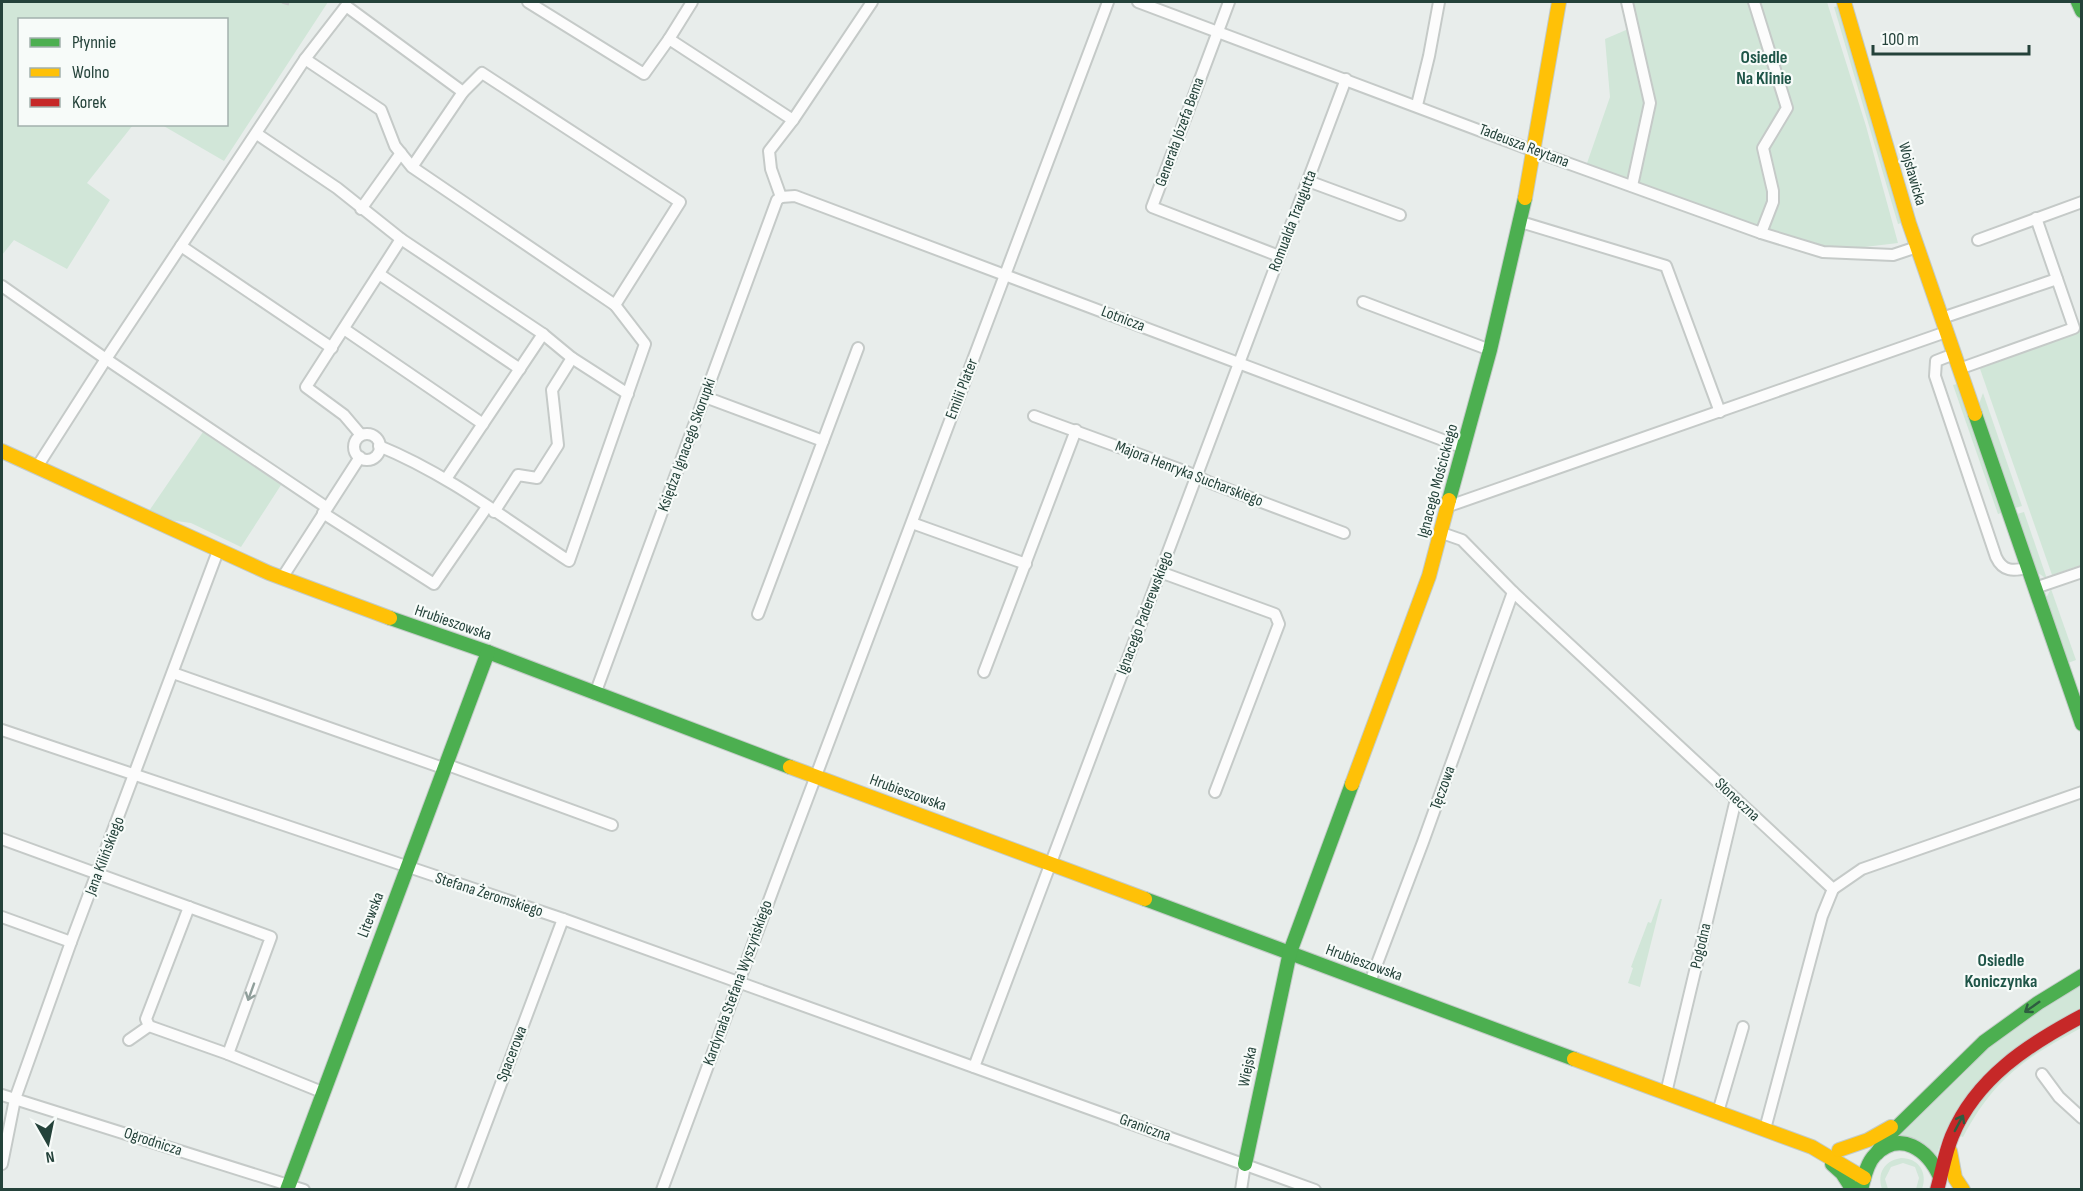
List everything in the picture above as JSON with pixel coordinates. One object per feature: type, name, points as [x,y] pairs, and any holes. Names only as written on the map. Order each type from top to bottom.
[{"type":"main road","name":"Ignacego Mościckiego","points":[[1290,952],[1430,576],[1490,350],[1521,222],[1559,2]]},
{"type":"main road","name":"Wojsławicka","points":[[1844,2],[1917,248],[2035,588],[2077,693],[2082,724]]},
{"type":"main road","points":[[2078,2],[2082,11]]},
{"type":"main road","name":"Hrubieszowska","points":[[2,451],[218,551],[282,578],[488,652],[815,777],[1816,1149]]},
{"type":"main road","name":"Litewska","points":[[287,1187],[488,652]]},
{"type":"main road","name":"Wiejska","points":[[1245,1164],[1290,952]]},
{"type":"main road","points":[[1816,1149],[1865,1186],[1870,1163],[1882,1144],[1901,1123],[1991,1036],[2082,976]]},
{"type":"main road","points":[[1941,1184],[1949,1146],[1968,1106],[1994,1073],[2027,1046],[2082,1016]]},
{"type":"main road","points":[[1839,1150],[1868,1140],[1901,1123]]},
{"type":"main road","points":[[1816,1149],[1877,1153],[1892,1145],[1913,1146],[1931,1158],[1941,1184]]},
{"type":"main road","points":[[1949,1146],[1955,1178],[1963,1190]]},
{"type":"main road","points":[[1816,1149],[1842,1173],[1853,1190]]},
{"type":"street","points":[[528,2],[644,74],[692,2]]},
{"type":"street","points":[[782,197],[771,169],[769,152],[872,2]]},
{"type":"street","name":"Emilii Plater","points":[[815,777],[1108,2]]},
{"type":"street","name":"Tadeusza Reytana","points":[[1138,2],[1417,105],[1534,151],[1761,233],[1823,252],[1893,255],[1917,248]]},
{"type":"street","points":[[1217,31],[1229,2]]},
{"type":"street","points":[[1417,105],[1439,2]]},
{"type":"street","points":[[1627,2],[1650,103],[1632,186]]},
{"type":"street","points":[[1755,2],[1787,108],[1763,148],[1773,191],[1773,202],[1761,233]]},
{"type":"street","points":[[37,467],[305,59],[346,6],[464,92]]},
{"type":"street","name":"Generała Józefa Bema","points":[[1217,31],[1152,207],[1279,256]]},
{"type":"street","points":[[669,39],[793,120]]},
{"type":"street","points":[[305,59],[381,110],[395,146],[412,167],[615,305],[645,344],[569,561],[446,479],[407,457],[379,446],[373,436],[361,435],[344,415],[306,387],[401,239]]},
{"type":"street","points":[[412,167],[464,92],[482,73],[680,202],[615,305]]},
{"type":"street","name":"Romualda Traugutta","points":[[1239,363],[1346,79]]},
{"type":"street","points":[[256,134],[337,188],[401,239],[543,334],[572,358],[628,394]]},
{"type":"street","points":[[361,209],[400,153]]},
{"type":"street","points":[[1308,181],[1400,215]]},
{"type":"street","name":"Lotnicza","points":[[782,197],[795,196],[1464,448]]},
{"type":"street","name":"Księdza Ignacego Skorupki","points":[[595,694],[777,200],[782,197]]},
{"type":"street","points":[[1978,240],[2082,202]]},
{"type":"street","points":[[1959,369],[2074,328],[2036,218]]},
{"type":"street","points":[[1521,222],[1666,266],[1720,412]]},
{"type":"street","points":[[181,246],[332,348]]},
{"type":"street","points":[[379,274],[520,369]]},
{"type":"street","points":[[1449,506],[1720,412],[2057,279]]},
{"type":"street","points":[[2,286],[434,584],[518,475],[537,478],[558,445],[552,390],[572,358]]},
{"type":"street","points":[[1363,302],[1490,350]]},
{"type":"street","points":[[344,329],[483,424]]},
{"type":"street","points":[[446,479],[543,334]]},
{"type":"street","points":[[758,614],[858,348]]},
{"type":"street","points":[[1954,354],[1936,361],[1935,376],[1993,548],[2003,567],[2011,571],[2028,568]]},
{"type":"street","name":"Ignacego Paderewskiego","points":[[975,1067],[1239,363]]},
{"type":"street","points":[[705,396],[823,441]]},
{"type":"street","name":"Majora Henryka Sucharskiego","points":[[1034,416],[1344,533]]},
{"type":"street","points":[[984,672],[1076,430]]},
{"type":"street","points":[[361,435],[354,445],[360,458],[374,457],[379,446]]},
{"type":"street","points":[[282,578],[360,458]]},
{"type":"street","points":[[912,523],[1026,564]]},
{"type":"street","name":"Słoneczna","points":[[1442,532],[1462,540],[1513,592],[1833,889]]},
{"type":"street","name":"Jana Kilińskiego","points":[[2,1164],[15,1099],[71,942],[135,777],[218,551]]},
{"type":"street","points":[[1160,572],[1275,614],[1279,624],[1215,792]]},
{"type":"street","points":[[2035,588],[2082,572]]},
{"type":"street","name":"Tęczowa","points":[[1370,982],[1513,592]]},
{"type":"street","points":[[173,673],[612,825]]},
{"type":"street","name":"Stefana Żeromskiego","points":[[2,730],[135,777],[563,919],[975,1067]]},
{"type":"street","name":"Kardynała Stefana Wyszyńskiego","points":[[662,1190],[815,777]]},
{"type":"street","points":[[1765,1129],[1822,916],[1833,889],[1862,869],[2082,792]]},
{"type":"street","name":"Pogodna","points":[[1666,1093],[1736,799]]},
{"type":"street","points":[[2,839],[271,937],[228,1054]]},
{"type":"street","points":[[189,907],[146,1019],[149,1026],[228,1054],[322,1092]]},
{"type":"street","points":[[2,917],[71,942]]},
{"type":"street","name":"Spacerowa","points":[[461,1190],[563,919]]},
{"type":"street","points":[[129,1040],[149,1026]]},
{"type":"street","points":[[1718,1112],[1743,1027]]},
{"type":"street","name":"Graniczna","points":[[975,1067],[1315,1190]]},
{"type":"street","points":[[2042,1074],[2059,1097],[2082,1118]]},
{"type":"street","name":"Ogrodnicza","points":[[2,1095],[287,1187],[304,1190]]},
{"type":"street","name":"Wiejska","points":[[1241,1190],[1245,1164]]},
{"type":"green space","points":[[2,2],[328,2],[224,161],[164,126],[228,126],[228,18],[18,18],[18,126],[132,126],[87,183],[110,200],[67,269],[14,240],[2,255]]},
{"type":"green space","points":[[1627,2],[1827,2],[1866,126],[1898,243],[1823,252],[1585,169],[1610,97],[1605,39],[1633,27]]},
{"type":"green space","points":[[1838,6],[1901,223],[1898,224],[1834,7]]},
{"type":"green space","points":[[2081,331],[2081,565],[2052,575],[1979,366]]},
{"type":"green space","points":[[1957,384],[2001,513],[1998,514],[1953,385]]},
{"type":"green space","points":[[1983,393],[2022,506],[2015,508],[1979,404]]},
{"type":"green space","points":[[203,432],[281,485],[241,547],[191,523],[169,520],[149,511]]},
{"type":"green space","points":[[2024,512],[2047,579],[2038,573],[2017,514]]},
{"type":"green space","points":[[2051,589],[2076,660],[2068,663],[2046,598]]},
{"type":"green space","points":[[1660,899],[1662,899],[1640,987],[1628,983],[1633,968],[1631,967],[1648,922],[1651,923]]},
{"type":"green space","points":[[2081,983],[2081,1008],[2034,1035],[2012,1051],[1974,1086],[1946,1131],[1936,1158],[1895,1140],[1966,1071],[1980,1053]]},
{"type":"green space","points":[[2081,1023],[2081,1028],[2027,1060],[2013,1072],[1987,1100],[1963,1137],[1958,1135],[1979,1102],[2018,1060]]},
{"type":"green space","points":[[1901,1158],[1913,1161],[1923,1172],[1922,1189],[1916,1189],[1919,1178],[1915,1167],[1903,1163],[1891,1167],[1885,1179],[1888,1189],[1882,1189],[1880,1178],[1883,1169],[1890,1162]]},
{"type":"railway","points":[[282,2],[289,4]]},
{"type":"traffic: fast","points":[[2078,2],[2082,11]]},
{"type":"traffic: fast","points":[[1449,500],[1490,350],[1525,198]]},
{"type":"traffic: fast","points":[[1975,414],[2082,724]]},
{"type":"traffic: fast","points":[[390,618],[488,652],[790,767]]},
{"type":"traffic: fast","points":[[287,1190],[488,652]]},
{"type":"traffic: fast","points":[[1245,1164],[1290,952],[1352,784]]},
{"type":"traffic: fast","points":[[1145,899],[1574,1059]]},
{"type":"traffic: fast","points":[[1877,1153],[1889,1135],[1984,1042],[2038,1003],[2082,976]]},
{"type":"traffic: fast","points":[[1861,1190],[1869,1163],[1884,1147],[1894,1144],[1903,1143],[1921,1151],[1935,1167],[1940,1177]]},
{"type":"traffic: fast","points":[[1832,1164],[1842,1173],[1853,1190]]},
{"type":"traffic: slow","points":[[1525,198],[1559,2]]},
{"type":"traffic: slow","points":[[1844,2],[1909,223],[1975,414]]},
{"type":"traffic: slow","points":[[2,451],[269,573],[390,618]]},
{"type":"traffic: slow","points":[[1352,784],[1429,576],[1449,500]]},
{"type":"traffic: slow","points":[[790,767],[1145,899]]},
{"type":"traffic: slow","points":[[1574,1059],[1812,1147],[1864,1178]]},
{"type":"traffic: slow","points":[[1839,1150],[1868,1140],[1891,1127]]},
{"type":"traffic: slow","points":[[1950,1151],[1955,1178],[1963,1190]]},
{"type":"traffic: jam","points":[[1937,1190],[1952,1136],[1962,1115],[1975,1097],[1990,1080],[2024,1051],[2082,1016]]},
{"type":"district","name":"Osiedle Na Klinie","points":[[1764,67]]},
{"type":"district","name":"Osiedle Koniczynka","points":[[2001,970]]}]
